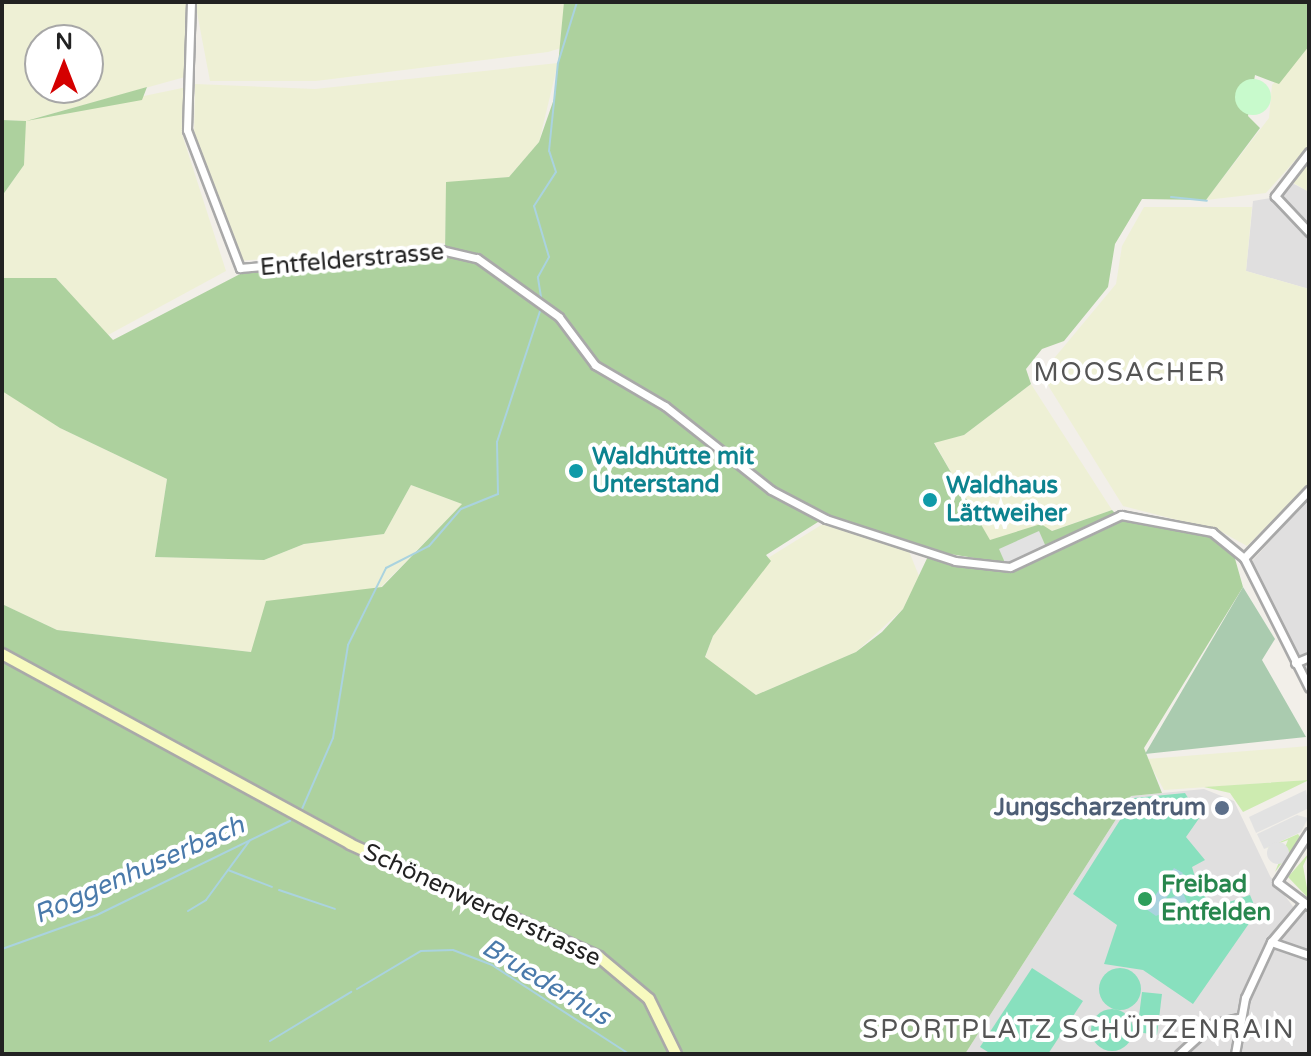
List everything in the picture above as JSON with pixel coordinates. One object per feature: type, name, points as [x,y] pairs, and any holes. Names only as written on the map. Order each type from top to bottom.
[{"type":"street","name":"Entfelderstrasse","points":[[191,2],[187,130],[235,265],[441,250],[477,258],[536,297],[595,365],[665,406],[771,490],[826,519],[1000,569],[1118,516],[1148,515],[1212,532],[1244,558]]},
{"type":"street","points":[[1309,152],[1275,196],[1309,232]]},
{"type":"street","points":[[1309,490],[1244,558],[1309,688]]},
{"type":"street","name":"Schönenwerderstrasse","points":[[2,654],[294,815],[599,957],[649,999],[676,1054]]},
{"type":"street","points":[[1295,663],[1309,657]]},
{"type":"street","points":[[1235,1054],[1238,1018],[1271,942],[1306,905],[1277,882],[1309,832]]},
{"type":"street","points":[[1271,942],[1309,955]]},
{"type":"street","points":[[1179,1054],[1212,1024],[1238,1018]]},
{"type":"shaded area","points":[[1290,182],[1308,191],[1309,289],[1246,271],[1253,201],[1276,197]]},
{"type":"shaded area","points":[[1309,498],[1309,678],[1253,573],[1253,560]]},
{"type":"shaded area","points":[[1039,531],[1046,547],[1006,565],[999,549]]},
{"type":"shaded area","points":[[1204,789],[1234,801],[1270,876],[1298,913],[1309,911],[1309,1054],[965,1054],[1131,796]]},
{"type":"shaded area","points":[[1306,790],[1309,808],[1256,833],[1249,817]]},
{"type":"shaded area","points":[[1297,815],[1308,818],[1301,832],[1264,849],[1257,834]]},
{"type":"shaded area","points":[[1278,842],[1286,845],[1289,853],[1286,861],[1278,864],[1270,861],[1267,853],[1270,845]]},
{"type":"green space","points":[[2,2],[186,2],[185,77],[104,99],[104,24],[24,24],[24,104],[87,104],[29,120],[187,87],[182,134],[226,271],[108,335],[56,278],[2,278],[2,196],[24,165],[25,121],[2,120]]},
{"type":"green space","points":[[195,2],[564,2],[563,30],[561,48],[548,52],[316,81],[210,81]]},
{"type":"green space","points":[[564,2],[1309,2],[1309,46],[1279,84],[1255,75],[1248,116],[1260,128],[1206,200],[1142,199],[1115,244],[1108,287],[1064,341],[1042,349],[1026,369],[1031,384],[964,435],[934,443],[990,540],[1041,524],[1052,531],[1112,510],[1118,516],[1017,565],[944,553],[1010,572],[1127,515],[1212,532],[1232,548],[1243,587],[1144,748],[1162,793],[1131,796],[965,1054],[2,1054],[2,604],[57,630],[251,652],[266,601],[382,587],[462,504],[411,485],[384,534],[304,544],[264,560],[155,557],[167,479],[60,428],[2,391],[2,278],[56,278],[113,340],[242,273],[445,253],[446,182],[509,177],[539,142],[555,96]],"holes":[[[829,515],[931,550],[903,609],[882,632],[856,652],[756,695],[705,657],[713,636],[771,561],[766,555]]]},
{"type":"green space","points":[[1309,46],[1309,145],[1266,193],[1206,200],[1269,118],[1272,85]]},
{"type":"green space","points":[[558,63],[539,142],[509,177],[447,183],[445,243],[239,261],[194,139],[195,84],[315,89]]},
{"type":"green space","points":[[1253,79],[1266,84],[1271,97],[1266,110],[1253,115],[1240,110],[1235,97],[1240,84]]},
{"type":"green space","points":[[147,87],[142,100],[26,121],[86,104],[104,104],[104,99]]},
{"type":"green space","points":[[2,120],[26,121],[24,165],[2,196]]},
{"type":"green space","points":[[1309,158],[1309,192],[1290,181]]},
{"type":"green space","points":[[1144,207],[1252,207],[1246,271],[1309,289],[1309,483],[1247,546],[1220,531],[1123,506],[1041,374],[1116,284],[1122,246]]},
{"type":"green space","points":[[1031,384],[1112,510],[1051,531],[990,541],[934,442],[964,435]]},
{"type":"green space","points":[[3,390],[60,428],[167,479],[155,557],[264,560],[304,544],[384,534],[411,485],[462,504],[380,588],[251,652],[57,630],[2,604]]},
{"type":"green space","points":[[826,522],[908,549],[919,576],[903,609],[856,652],[756,695],[705,658],[713,636],[768,558]]},
{"type":"green space","points":[[1243,587],[1275,639],[1262,660],[1306,737],[1145,754]]},
{"type":"green space","points":[[1309,746],[1309,780],[1164,790],[1147,759]]},
{"type":"green space","points":[[1309,780],[1243,812],[1230,793],[1204,787]]},
{"type":"green space","name":"Freibad Entfelden","points":[[1185,793],[1200,817],[1186,837],[1205,860],[1192,867],[1199,890],[1214,907],[1250,895],[1257,912],[1193,1004],[1143,970],[1104,964],[1117,925],[1073,894],[1134,798]]},
{"type":"green space","points":[[1298,834],[1301,838],[1275,872],[1288,840],[1264,849]]},
{"type":"green space","points":[[1309,853],[1303,866],[1309,899],[1288,877]]},
{"type":"green space","points":[[1032,968],[1083,1001],[1048,1054],[991,1054],[980,1047]]},
{"type":"green space","points":[[1120,968],[1135,974],[1141,989],[1135,1004],[1120,1010],[1105,1004],[1099,989],[1105,974]]},
{"type":"green space","points":[[1142,992],[1162,994],[1157,1035],[1137,1032]]},
{"type":"green space","points":[[1112,1009],[1127,1015],[1133,1030],[1127,1045],[1112,1051],[1097,1045],[1091,1030],[1097,1015]]},
{"type":"water","points":[[1174,868],[1183,873],[1165,900],[1183,893],[1187,902],[1156,916],[1146,909]]},
{"type":"waterway","name":"Roggenhuserbach","points":[[541,297],[538,277],[549,257],[534,206],[556,172],[549,151],[558,63],[577,2]]},
{"type":"waterway","points":[[1171,197],[1207,201]]},
{"type":"waterway","name":"Roggenhuserbach","points":[[302,809],[333,738],[348,645],[386,568],[429,546],[461,509],[498,494],[497,442],[541,308]]},
{"type":"waterway","name":"Roggenhuserbach","points":[[2,949],[97,915],[290,821]]},
{"type":"waterway","points":[[188,911],[206,900],[250,840]]},
{"type":"waterway","points":[[228,870],[272,887]]},
{"type":"waterway","points":[[279,890],[335,909]]},
{"type":"waterway","name":"Bruederhus","points":[[357,989],[421,951],[453,950],[492,965],[629,1054]]},
{"type":"waterway","name":"Bruederhus","points":[[270,1041],[351,992]]},
{"type":"place","name":"Waldhütte mit Unterstand","points":[[576,471]]},
{"type":"place","name":"Waldhaus Lättweiher","points":[[930,500]]},
{"type":"place","name":"Jungscharzentrum","points":[[1222,808]]},
{"type":"place","name":"Freibad Entfelden","points":[[1145,899]]},
{"type":"district","name":"MOOSACHER","points":[[1130,373]]},
{"type":"district","name":"SPORTPLATZ SCHÜTZENRAIN","points":[[1079,1030]]}]
